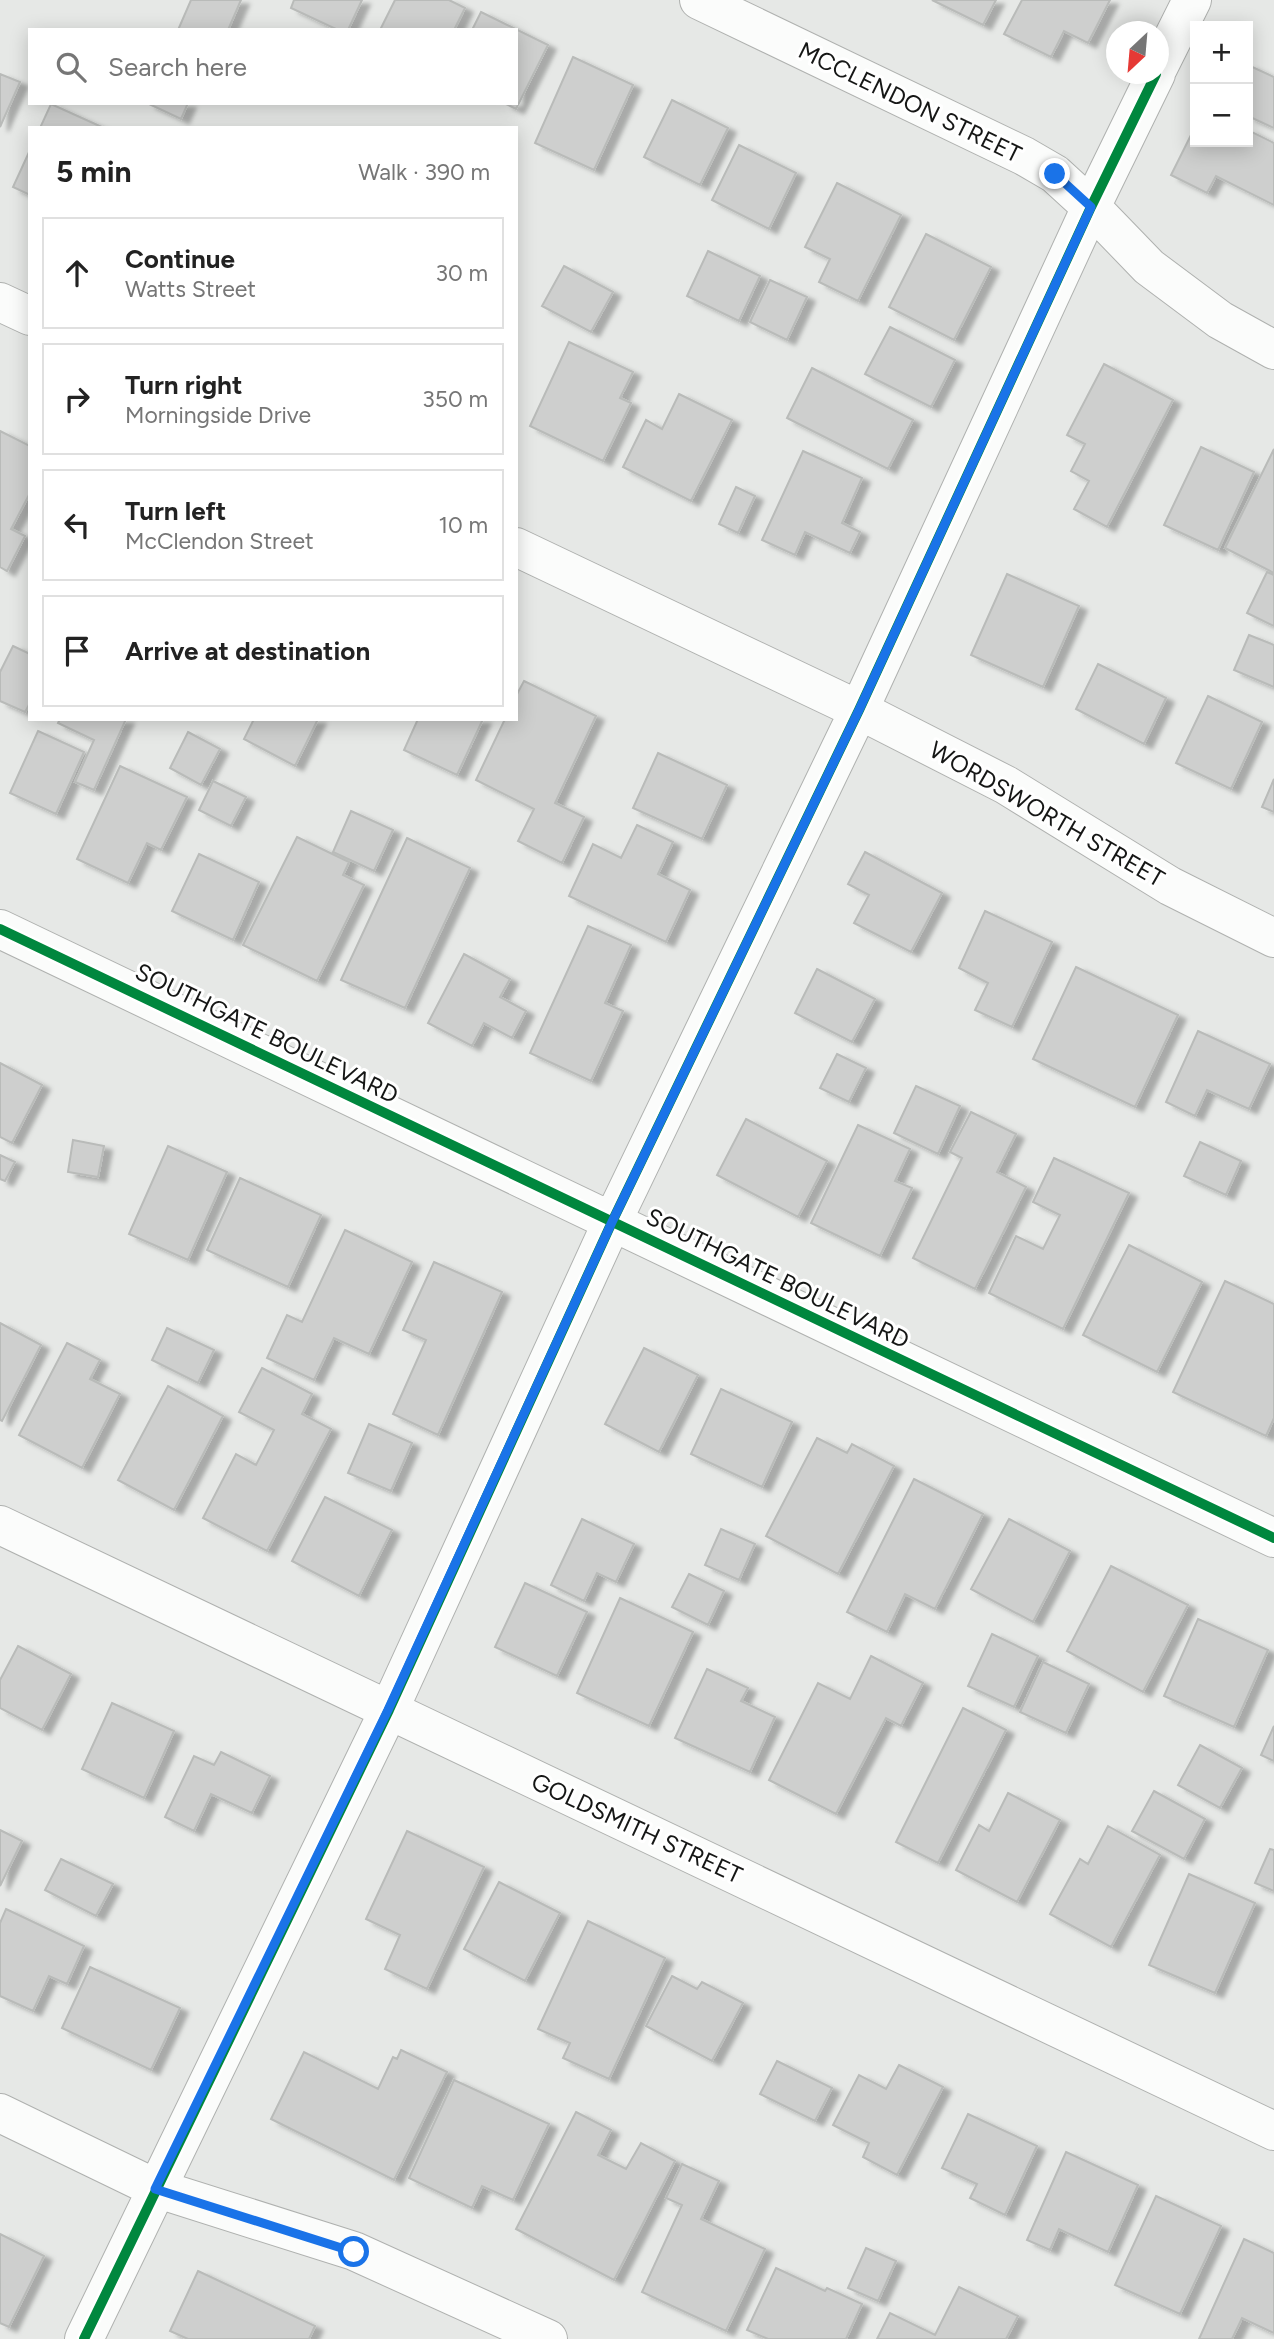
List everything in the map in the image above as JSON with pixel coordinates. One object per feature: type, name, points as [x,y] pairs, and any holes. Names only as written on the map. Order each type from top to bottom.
[{"type":"street","name":"MCCLENDON STREET","points":[[699,0],[1024,156],[1055,174],[1149,267],[1220,320],[1274,350]]},
{"type":"street","points":[[1169,46],[1192,0]]},
{"type":"street","points":[[84,2339],[388,1710],[612,1222],[859,710],[1091,207],[1151,84]]},
{"type":"street","points":[[0,302],[28,315]]},
{"type":"street","name":"WORDSWORTH STREET","points":[[518,548],[859,710],[1006,785],[1170,886],[1274,939]]},
{"type":"street","name":"SOUTHGATE BOULEVARD","points":[[0,929],[1274,1538]]},
{"type":"street","name":"GOLDSMITH STREET","points":[[0,1525],[1274,2131]]},
{"type":"street","points":[[0,2113],[155,2189],[354,2252],[548,2339]]},
{"type":"building","points":[[191,0],[241,0],[229,28],[179,28]]},
{"type":"building","points":[[294,0],[362,0],[349,28],[334,28],[291,8]]},
{"type":"building","points":[[395,0],[449,0],[465,8],[455,28],[381,28]]},
{"type":"building","points":[[932,0],[996,0],[983,25]]},
{"type":"building","points":[[1022,0],[1110,0],[1088,43],[1064,31],[1051,57],[1004,34]]},
{"type":"building","points":[[481,12],[513,28],[473,28]]},
{"type":"building","points":[[518,30],[548,45],[518,105]]},
{"type":"building","points":[[573,57],[633,85],[594,170],[535,143]]},
{"type":"building","points":[[1253,67],[1274,77],[1274,128],[1253,118]]},
{"type":"building","points":[[0,74],[20,82],[0,127]]},
{"type":"building","points":[[672,100],[728,128],[700,185],[644,157]]},
{"type":"building","points":[[51,105],[53,105],[100,126],[41,126]]},
{"type":"building","points":[[151,105],[187,105],[181,119]]},
{"type":"building","points":[[1253,132],[1274,143],[1274,205],[1216,176],[1207,193],[1171,175],[1190,137],[1190,147],[1253,147]]},
{"type":"building","points":[[739,145],[796,173],[769,229],[712,200]]},
{"type":"building","points":[[28,154],[28,194],[13,187]]},
{"type":"building","points":[[837,183],[901,215],[858,301],[819,282],[830,259],[805,247]]},
{"type":"building","points":[[926,234],[991,267],[954,340],[889,307]]},
{"type":"building","points":[[708,251],[760,276],[739,321],[687,296]]},
{"type":"building","points":[[564,266],[613,292],[591,332],[542,306]]},
{"type":"building","points":[[770,280],[807,297],[787,340],[750,322]]},
{"type":"building","points":[[890,327],[955,360],[931,407],[865,374]]},
{"type":"building","points":[[569,342],[633,372],[620,398],[631,403],[603,461],[530,426]]},
{"type":"building","points":[[1104,364],[1173,400],[1107,527],[1074,509],[1089,481],[1071,471],[1085,444],[1067,435]]},
{"type":"building","points":[[812,368],[913,420],[888,469],[787,418]]},
{"type":"building","points":[[679,394],[732,420],[691,501],[623,467],[646,420],[662,429]]},
{"type":"building","points":[[0,431],[28,445],[28,497],[11,529],[25,536],[7,571],[0,567]]},
{"type":"building","points":[[1201,447],[1254,472],[1218,550],[1164,525]]},
{"type":"building","points":[[1274,449],[1274,573],[1225,548]]},
{"type":"building","points":[[803,451],[862,478],[842,523],[860,532],[850,553],[805,532],[795,555],[762,540]]},
{"type":"building","points":[[736,487],[755,496],[738,533],[719,524]]},
{"type":"building","points":[[1267,572],[1274,575],[1274,626],[1247,613]]},
{"type":"building","points":[[1007,574],[1079,606],[1043,687],[971,655]]},
{"type":"building","points":[[1249,635],[1274,645],[1274,687],[1234,670]]},
{"type":"building","points":[[13,646],[28,653],[28,707],[25,712],[0,701],[0,672]]},
{"type":"building","points":[[1098,664],[1166,698],[1144,744],[1076,709]]},
{"type":"building","points":[[524,681],[596,716],[555,803],[584,817],[562,863],[518,841],[534,809],[476,780],[504,721],[518,721],[518,692]]},
{"type":"building","points":[[1208,696],[1262,722],[1231,789],[1176,763]]},
{"type":"building","points":[[125,721],[94,790],[75,782],[94,740],[58,723]]},
{"type":"building","points":[[253,721],[317,721],[295,766],[244,739]]},
{"type":"building","points":[[417,721],[482,721],[457,775],[404,750]]},
{"type":"building","points":[[38,731],[84,752],[56,814],[10,793]]},
{"type":"building","points":[[188,732],[220,749],[201,785],[170,768]]},
{"type":"building","points":[[658,753],[727,785],[702,839],[633,808]]},
{"type":"building","points":[[120,766],[187,797],[161,850],[147,843],[128,883],[77,859]]},
{"type":"building","points":[[1274,779],[1274,812],[1262,807]]},
{"type":"building","points":[[213,781],[246,797],[231,826],[199,810]]},
{"type":"building","points":[[351,811],[393,830],[374,871],[333,852]]},
{"type":"building","points":[[637,825],[673,842],[658,874],[690,890],[666,942],[569,896],[593,844],[621,858]]},
{"type":"building","points":[[297,837],[349,862],[343,875],[364,885],[317,981],[243,945]]},
{"type":"building","points":[[407,838],[470,868],[405,1008],[341,980]]},
{"type":"building","points":[[865,852],[942,893],[911,952],[854,923],[869,895],[848,884]]},
{"type":"building","points":[[199,854],[259,882],[233,940],[172,911]]},
{"type":"building","points":[[985,911],[1052,942],[1012,1027],[975,1010],[988,983],[959,968]]},
{"type":"building","points":[[588,926],[631,945],[605,1003],[623,1011],[591,1081],[530,1053]]},
{"type":"building","points":[[464,954],[510,979],[500,997],[526,1011],[512,1038],[484,1023],[472,1046],[428,1023]]},
{"type":"building","points":[[1076,967],[1178,1015],[1135,1107],[1033,1059]]},
{"type":"building","points":[[817,969],[875,999],[852,1042],[795,1013]]},
{"type":"building","points":[[1198,1031],[1270,1064],[1249,1109],[1207,1090],[1195,1116],[1166,1102]]},
{"type":"building","points":[[837,1054],[866,1068],[849,1102],[820,1088]]},
{"type":"building","points":[[0,1063],[42,1085],[12,1143],[0,1137]]},
{"type":"building","points":[[916,1086],[960,1106],[938,1154],[894,1133]]},
{"type":"building","points":[[971,1112],[1016,1134],[997,1172],[1026,1187],[975,1289],[913,1258],[962,1158],[950,1152]]},
{"type":"building","points":[[746,1119],[827,1161],[798,1217],[717,1175]]},
{"type":"building","points":[[858,1125],[910,1149],[895,1181],[912,1188],[880,1256],[811,1223]]},
{"type":"building","points":[[73,1140],[104,1146],[98,1177],[68,1172]]},
{"type":"building","points":[[1200,1142],[1241,1161],[1226,1195],[1184,1176]]},
{"type":"building","points":[[168,1146],[227,1172],[188,1260],[129,1234]]},
{"type":"building","points":[[0,1155],[15,1162],[5,1181],[0,1179]]},
{"type":"building","points":[[1054,1158],[1129,1193],[1063,1329],[989,1293],[1016,1236],[1043,1249],[1060,1215],[1033,1202]]},
{"type":"building","points":[[240,1178],[321,1215],[288,1287],[207,1250]]},
{"type":"building","points":[[345,1230],[412,1262],[369,1354],[334,1338],[314,1380],[267,1358],[287,1315],[302,1322]]},
{"type":"building","points":[[1129,1245],[1202,1282],[1157,1372],[1083,1335]]},
{"type":"building","points":[[434,1262],[502,1292],[438,1435],[393,1414],[426,1340],[403,1330]]},
{"type":"building","points":[[1225,1281],[1274,1304],[1274,1418],[1266,1436],[1173,1392]]},
{"type":"building","points":[[0,1323],[41,1345],[2,1421],[0,1420]]},
{"type":"building","points":[[167,1328],[214,1350],[198,1383],[152,1360]]},
{"type":"building","points":[[67,1343],[100,1360],[90,1379],[120,1394],[82,1468],[19,1435]]},
{"type":"building","points":[[644,1348],[698,1375],[659,1452],[605,1424]]},
{"type":"building","points":[[262,1368],[312,1394],[302,1414],[331,1429],[267,1551],[203,1518],[236,1454],[256,1465],[274,1430],[239,1412]]},
{"type":"building","points":[[168,1386],[223,1416],[174,1510],[118,1480]]},
{"type":"building","points":[[721,1389],[792,1422],[762,1487],[691,1454]]},
{"type":"building","points":[[369,1424],[412,1443],[391,1491],[348,1473]]},
{"type":"building","points":[[817,1438],[847,1453],[852,1444],[894,1466],[838,1574],[766,1536]]},
{"type":"building","points":[[914,1479],[983,1514],[935,1609],[905,1594],[887,1632],[847,1612]]},
{"type":"building","points":[[325,1497],[392,1530],[359,1596],[292,1561]]},
{"type":"building","points":[[582,1519],[634,1544],[616,1582],[597,1573],[584,1601],[551,1585]]},
{"type":"building","points":[[1009,1519],[1070,1551],[1033,1622],[971,1589]]},
{"type":"building","points":[[721,1529],[755,1544],[739,1580],[705,1565]]},
{"type":"building","points":[[1111,1566],[1188,1605],[1143,1692],[1067,1651]]},
{"type":"building","points":[[689,1574],[724,1591],[708,1625],[672,1607]]},
{"type":"building","points":[[525,1583],[587,1612],[557,1676],[495,1647]]},
{"type":"building","points":[[620,1598],[693,1632],[649,1726],[577,1693]]},
{"type":"building","points":[[1198,1619],[1268,1650],[1234,1727],[1164,1696]]},
{"type":"building","points":[[992,1634],[1038,1656],[1014,1707],[968,1686]]},
{"type":"building","points":[[18,1646],[71,1674],[42,1730],[0,1708],[0,1680]]},
{"type":"building","points":[[871,1656],[923,1683],[901,1726],[886,1718],[836,1814],[769,1780],[818,1683],[850,1699]]},
{"type":"building","points":[[1043,1662],[1089,1684],[1066,1733],[1020,1712]]},
{"type":"building","points":[[707,1669],[748,1688],[741,1701],[775,1717],[750,1772],[675,1738]]},
{"type":"building","points":[[112,1703],[174,1731],[144,1798],[82,1769]]},
{"type":"building","points":[[963,1708],[1006,1730],[938,1863],[896,1842]]},
{"type":"building","points":[[1274,1726],[1274,1761],[1261,1755]]},
{"type":"building","points":[[1200,1745],[1242,1768],[1220,1808],[1178,1785]]},
{"type":"building","points":[[221,1752],[270,1776],[252,1813],[211,1794],[194,1831],[165,1817],[194,1756],[214,1765]]},
{"type":"building","points":[[1154,1791],[1205,1819],[1184,1859],[1132,1831]]},
{"type":"building","points":[[1008,1793],[1060,1820],[1017,1902],[956,1870],[979,1825],[989,1831]]},
{"type":"building","points":[[1108,1826],[1160,1855],[1111,1947],[1050,1914],[1080,1859],[1088,1864]]},
{"type":"building","points":[[0,1830],[22,1841],[0,1886]]},
{"type":"building","points":[[407,1831],[484,1867],[427,1989],[385,1969],[400,1935],[366,1919]]},
{"type":"building","points":[[1270,1849],[1274,1850],[1274,1891],[1255,1883]]},
{"type":"building","points":[[61,1859],[113,1884],[96,1916],[45,1890]]},
{"type":"building","points":[[1189,1874],[1255,1903],[1215,1993],[1149,1965]]},
{"type":"building","points":[[499,1882],[560,1913],[525,1981],[464,1949]]},
{"type":"building","points":[[6,1909],[84,1946],[67,1984],[49,1976],[33,2011],[0,1996],[0,1923]]},
{"type":"building","points":[[588,1921],[665,1958],[609,2079],[563,2058],[570,2043],[538,2029]]},
{"type":"building","points":[[90,1967],[180,2008],[151,2070],[62,2028]]},
{"type":"building","points":[[672,1976],[697,1989],[702,1982],[743,2003],[712,2061],[646,2026]]},
{"type":"building","points":[[401,2050],[447,2072],[394,2180],[271,2119],[304,2052],[378,2089],[393,2057],[397,2059]]},
{"type":"building","points":[[777,2061],[832,2088],[815,2121],[760,2094]]},
{"type":"building","points":[[899,2065],[943,2087],[897,2175],[863,2157],[869,2143],[833,2125],[859,2075],[886,2089]]},
{"type":"building","points":[[454,2080],[549,2124],[513,2200],[482,2186],[472,2208],[409,2178]]},
{"type":"building","points":[[576,2112],[611,2130],[598,2155],[626,2169],[641,2143],[675,2161],[614,2280],[516,2229]]},
{"type":"building","points":[[968,2114],[1037,2146],[1005,2215],[970,2198],[977,2184],[942,2168]]},
{"type":"building","points":[[1066,2152],[1138,2185],[1108,2252],[1059,2229],[1050,2250],[1027,2240]]},
{"type":"building","points":[[682,2164],[719,2181],[701,2219],[765,2249],[726,2331],[642,2292],[682,2205],[666,2198]]},
{"type":"building","points":[[1156,2196],[1221,2226],[1180,2314],[1115,2285]]},
{"type":"building","points":[[0,2234],[44,2256],[9,2327],[0,2323]]},
{"type":"building","points":[[1244,2239],[1274,2253],[1274,2333],[1242,2318],[1232,2339],[1199,2339]]},
{"type":"building","points":[[866,2248],[896,2261],[878,2301],[848,2288]]},
{"type":"building","points":[[776,2268],[825,2291],[827,2288],[862,2304],[846,2339],[768,2339],[747,2330]]},
{"type":"building","points":[[198,2271],[315,2326],[309,2339],[188,2339],[170,2331]]},
{"type":"building","points":[[959,2287],[1018,2316],[1006,2339],[877,2339],[890,2313],[935,2335]]},
{"type":"cycle path","points":[[84,2339],[389,1710],[612,1222],[859,710],[1091,207],[1151,84]]},
{"type":"cycle path","points":[[0,929],[1274,1538]]},
{"type":"route","points":[[354,2252],[155,2189],[388,1710],[612,1222],[859,710],[1091,207],[1055,174]]}]
